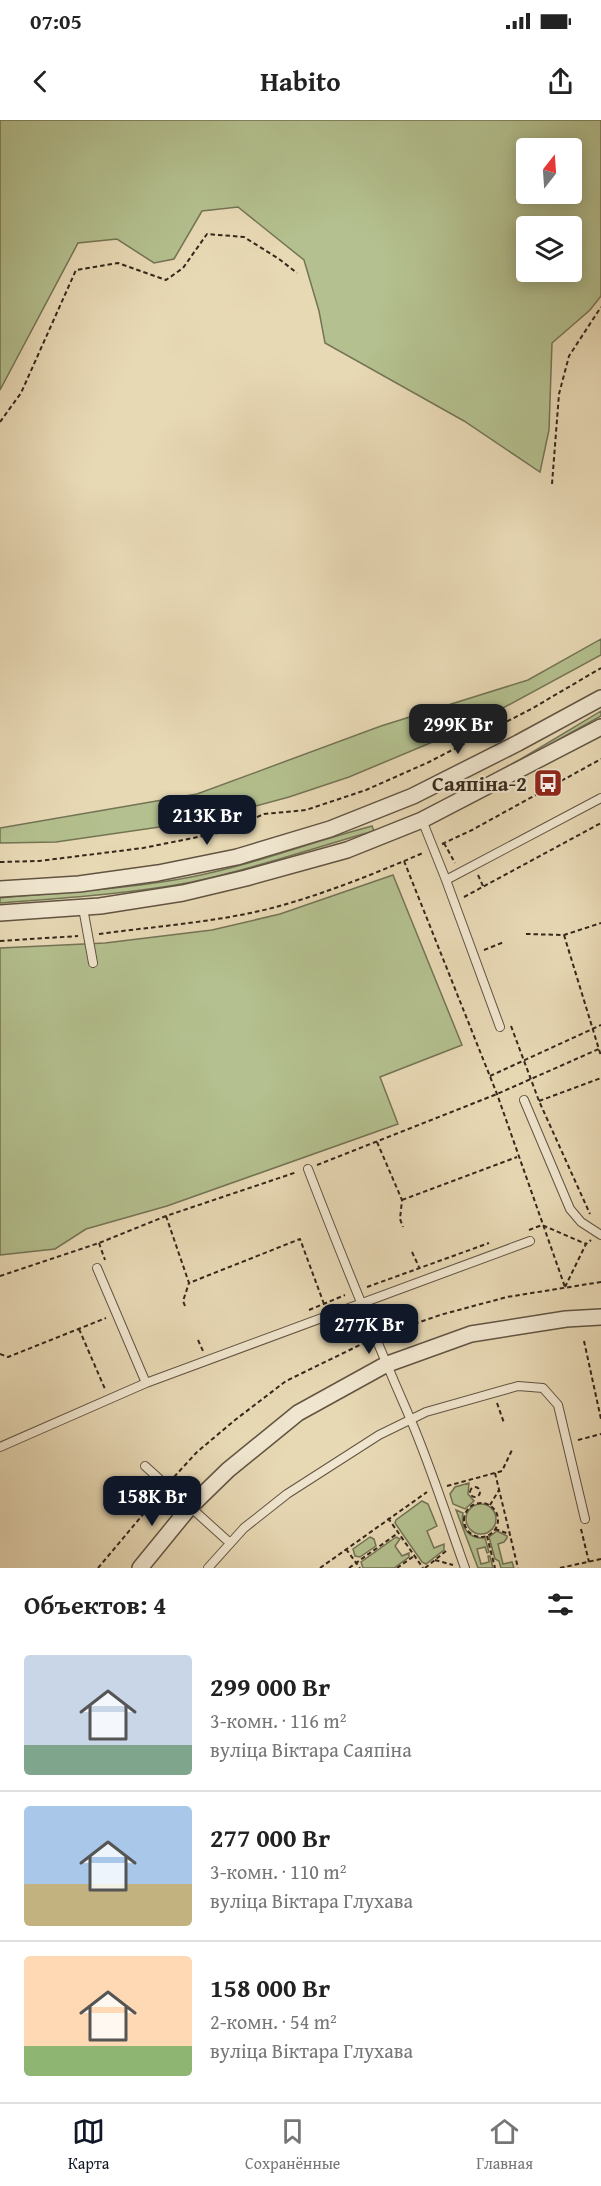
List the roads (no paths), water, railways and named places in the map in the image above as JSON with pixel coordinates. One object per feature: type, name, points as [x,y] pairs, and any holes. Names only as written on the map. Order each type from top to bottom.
[{"type":"street","points":[[0,889],[79,884],[158,873],[237,857],[330,830],[413,796],[601,698]]},
{"type":"street","points":[[0,913],[83,908],[183,893],[347,850],[422,820],[601,727]]},
{"type":"street","points":[[413,796],[422,820]]},
{"type":"street","points":[[140,1568],[189,1508],[228,1470],[298,1413],[386,1365],[471,1334],[566,1319],[601,1317]]},
{"type":"lane","points":[[446,880],[601,798]]},
{"type":"lane","points":[[422,820],[500,1027]]},
{"type":"lane","points":[[83,908],[93,963]]},
{"type":"lane","points":[[524,1100],[570,1209],[581,1222],[601,1234]]},
{"type":"lane","points":[[308,1169],[355,1291],[410,1419],[465,1568]]},
{"type":"lane","points":[[0,1447],[146,1383],[530,1241]]},
{"type":"lane","points":[[97,1268],[146,1383]]},
{"type":"lane","points":[[208,1568],[244,1528],[287,1494],[379,1435],[410,1419],[518,1386],[543,1388],[558,1405],[585,1519]]},
{"type":"lane","points":[[145,1466],[230,1543]]},
{"type":"place","name":"Саяпіна-2","points":[[548,783]]}]
